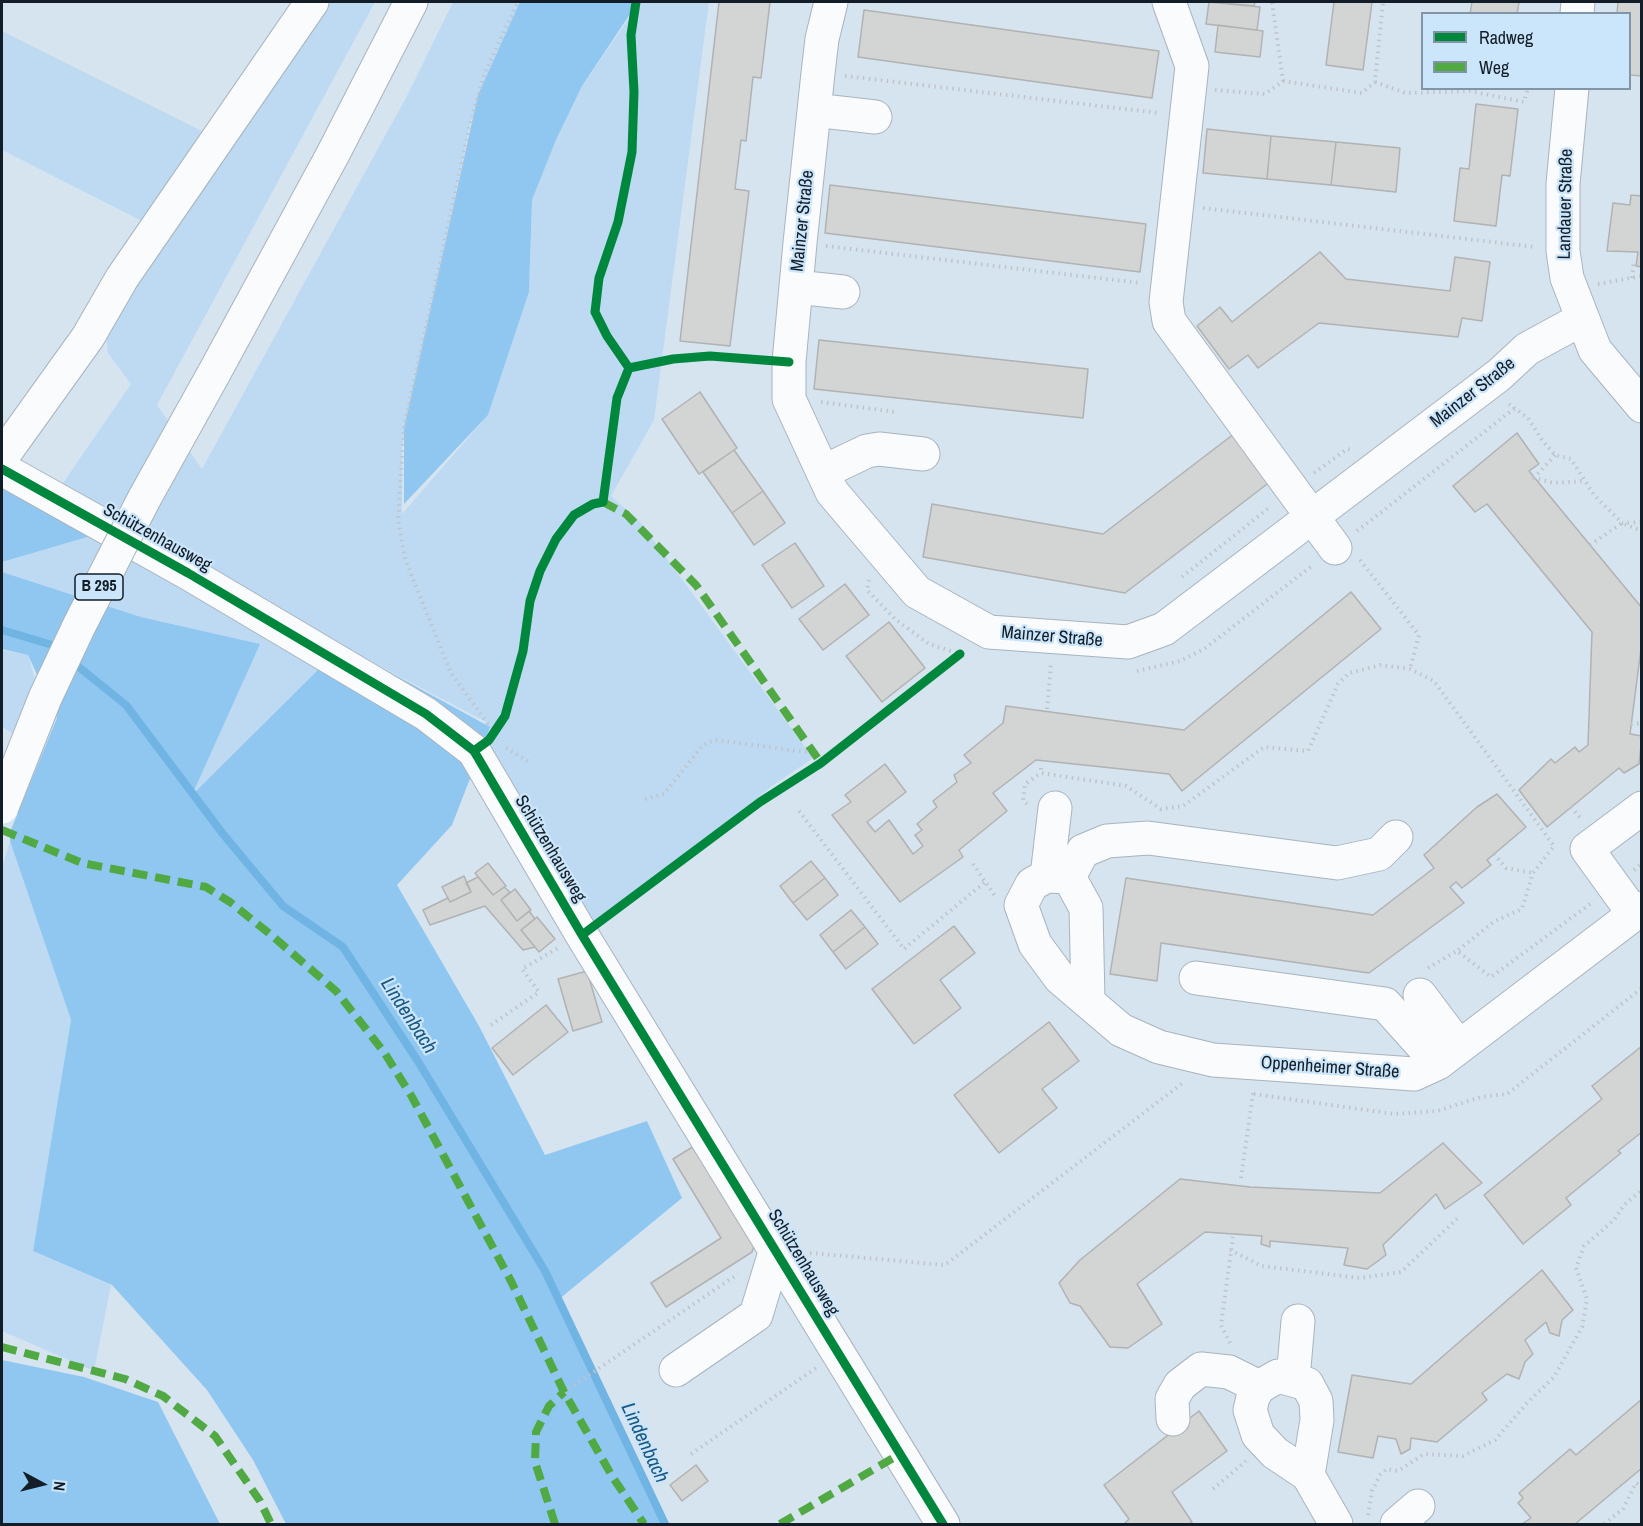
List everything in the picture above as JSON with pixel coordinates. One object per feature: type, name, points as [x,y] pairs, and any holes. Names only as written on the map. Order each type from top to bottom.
[{"type":"street","points":[[2,457],[88,338],[122,278],[312,2]]},
{"type":"street","name":"B 295","points":[[2,807],[45,698],[79,626],[144,500],[333,154],[411,2]]},
{"type":"street","name":"Mainzer Straße","points":[[831,2],[822,39],[814,110],[796,287],[789,399],[832,492],[917,592],[988,632],[1128,642],[1164,629],[1499,375],[1576,304]]},
{"type":"street","points":[[1169,2],[1192,66],[1168,286],[1169,321],[1312,516],[1349,547]]},
{"type":"street","name":"Landauer Straße","points":[[1572,90],[1563,184],[1563,251],[1576,304],[1595,350],[1641,406]]},
{"type":"street","points":[[814,110],[875,117]]},
{"type":"street","points":[[796,287],[843,292]]},
{"type":"street","points":[[822,472],[867,451],[879,449],[923,454]]},
{"type":"street","name":"Schützenhausweg","points":[[2,469],[188,573],[426,714],[474,751],[582,935],[943,1524]]},
{"type":"street","points":[[1055,808],[1058,877],[1086,908],[1088,1000]]},
{"type":"street","points":[[1638,911],[1614,886],[1587,849],[1641,808]]},
{"type":"street","name":"Oppenheimer Straße","points":[[1396,837],[1379,854],[1337,863],[1148,838],[1107,841],[1083,851],[1058,877],[1032,884],[1021,906],[1035,944],[1060,978],[1121,1030],[1159,1047],[1213,1060],[1414,1074],[1448,1055],[1638,911]]},
{"type":"street","points":[[1196,978],[1385,1004],[1448,1055]]},
{"type":"street","points":[[1424,982],[1448,1055]]},
{"type":"street","points":[[676,1370],[756,1315],[776,1250]]},
{"type":"street","points":[[1293,1379],[1298,1321]]},
{"type":"street","points":[[1173,1419],[1172,1399],[1180,1385],[1201,1369],[1229,1372],[1258,1387]]},
{"type":"street","points":[[1308,1475],[1317,1420],[1316,1401],[1307,1384],[1278,1376],[1258,1387],[1253,1397],[1250,1410],[1258,1435],[1275,1453],[1308,1475],[1336,1524]]},
{"type":"path","points":[[490,727],[451,673],[405,558],[398,520],[404,428],[471,121],[484,75],[518,2]]},
{"type":"path","points":[[1272,2],[1282,81]]},
{"type":"path","points":[[818,73],[1188,102],[1265,94],[1282,81],[1362,93],[1375,82],[1383,2]]},
{"type":"path","points":[[1375,82],[1406,93],[1470,91],[1524,102],[1527,90]]},
{"type":"path","points":[[1177,205],[1563,251]]},
{"type":"path","points":[[800,243],[1168,286]]},
{"type":"path","points":[[1632,278],[1634,260]]},
{"type":"path","points":[[1576,304],[1641,276]]},
{"type":"path","points":[[1499,375],[1507,402],[1528,418],[1555,455],[1571,459],[1594,495],[1622,523],[1641,531]]},
{"type":"path","points":[[1410,669],[1419,635],[1349,547],[1515,408]]},
{"type":"path","points":[[1173,584],[1292,489],[1347,449],[1359,451]]},
{"type":"path","points":[[1555,455],[1534,477],[1554,483],[1585,481]]},
{"type":"path","points":[[1590,546],[1622,523],[1641,522]]},
{"type":"path","points":[[871,574],[867,590],[895,619],[929,644],[960,654]]},
{"type":"path","points":[[821,764],[988,632]]},
{"type":"path","points":[[1047,709],[1052,654]]},
{"type":"path","points":[[1041,768],[1041,773],[1126,786],[1161,809],[1183,806],[1264,747],[1308,751],[1338,684],[1349,673],[1381,665],[1410,669],[1434,681],[1554,846],[1533,873],[1522,909],[1495,921],[1457,951],[1424,982]]},
{"type":"path","points":[[1631,724],[1641,723]]},
{"type":"path","points":[[645,799],[664,794],[703,745],[715,740],[814,753]]},
{"type":"path","points":[[799,811],[904,949],[985,882]]},
{"type":"path","points":[[1494,854],[1506,868],[1533,873]]},
{"type":"path","points":[[1457,951],[1491,977],[1641,864]]},
{"type":"path","points":[[491,1025],[539,992],[522,969],[582,935]]},
{"type":"path","points":[[564,1392],[776,1250],[945,1265],[1213,1060]]},
{"type":"path","points":[[1240,1178],[1257,1063]]},
{"type":"path","points":[[1365,1524],[1372,1491],[1380,1475],[1387,1469],[1398,1471],[1424,1454],[1463,1456],[1495,1440],[1527,1403],[1554,1377],[1582,1327],[1587,1299],[1576,1268],[1584,1246],[1614,1220],[1624,1205],[1641,1190]]},
{"type":"path","points":[[1230,1250],[1262,1266],[1360,1278],[1401,1272],[1460,1216]]},
{"type":"path","points":[[1233,1237],[1221,1325],[1235,1349]]},
{"type":"path","points":[[691,1454],[838,1353]]},
{"type":"path","points":[[1213,1489],[1251,1457]]},
{"type":"path","points":[[1604,1524],[1623,1509],[1636,1483],[1641,1487]]},
{"type":"shaded area","points":[[327,2],[375,2],[157,405],[202,469],[408,94],[453,2],[522,2],[471,121],[402,445],[402,514],[488,415],[529,292],[532,200],[556,140],[582,86],[640,2],[709,2],[654,420],[611,496],[640,522],[813,758],[772,786],[680,861],[593,927],[477,757],[486,722],[342,646],[190,797],[259,644],[141,617],[2,572],[2,562],[100,533],[50,502],[131,384],[108,353],[106,333]]},
{"type":"shaded area","points":[[520,2],[638,2],[582,86],[556,140],[532,200],[529,292],[488,415],[404,504],[404,428],[478,95]]},
{"type":"shaded area","points":[[2,31],[210,135],[148,224],[2,150]]},
{"type":"shaded area","points":[[2,481],[101,533],[2,562]]},
{"type":"shaded area","points":[[2,572],[141,617],[260,644],[192,795],[342,646],[490,727],[452,825],[397,885],[479,1026],[545,1155],[647,1121],[682,1198],[558,1300],[669,1524],[286,1524],[253,1460],[207,1390],[112,1285],[33,1251],[71,1020],[10,841],[10,832],[57,718],[28,655],[2,649]]},
{"type":"shaded area","points":[[2,650],[28,655],[39,693],[23,739],[2,727]]},
{"type":"shaded area","points":[[10,841],[71,1020],[33,1251],[111,1285],[94,1371],[2,1331],[2,867]]},
{"type":"shaded area","points":[[2,1360],[84,1377],[158,1402],[220,1524],[2,1524]]},
{"type":"building","points":[[719,2],[770,2],[761,78],[753,77],[746,141],[741,140],[735,189],[749,191],[730,346],[680,341]]},
{"type":"building","points":[[1209,2],[1260,7],[1257,30],[1206,24]]},
{"type":"building","points":[[1214,2],[1255,2],[1254,6]]},
{"type":"building","points":[[1334,2],[1372,2],[1363,70],[1326,65]]},
{"type":"building","points":[[1472,2],[1519,2],[1517,12],[1470,12]]},
{"type":"building","points":[[1618,2],[1642,2],[1642,76],[1631,75],[1631,12],[1617,12]]},
{"type":"building","points":[[864,10],[1159,51],[1152,98],[858,57]]},
{"type":"building","points":[[1218,25],[1263,31],[1260,57],[1215,52]]},
{"type":"building","points":[[1476,104],[1518,109],[1510,176],[1502,175],[1496,226],[1454,221],[1460,168],[1469,169]]},
{"type":"building","points":[[1207,129],[1271,136],[1267,179],[1203,173]]},
{"type":"building","points":[[1271,136],[1336,142],[1331,185],[1267,179]]},
{"type":"building","points":[[1336,142],[1400,148],[1396,192],[1331,185]]},
{"type":"building","points":[[830,185],[1146,224],[1140,272],[825,233]]},
{"type":"building","points":[[1631,195],[1642,196],[1642,267],[1636,266],[1638,252],[1607,251],[1613,203],[1630,205]]},
{"type":"building","points":[[1320,252],[1346,279],[1450,291],[1455,257],[1490,262],[1482,321],[1462,318],[1458,337],[1319,323],[1258,368],[1248,355],[1229,369],[1197,326],[1220,307],[1232,322]]},
{"type":"building","points":[[819,340],[1088,369],[1083,418],[814,389]]},
{"type":"building","points":[[700,392],[737,448],[699,474],[662,419]]},
{"type":"building","points":[[1239,430],[1275,478],[1125,593],[923,557],[932,504],[1103,534]]},
{"type":"building","points":[[1517,433],[1539,464],[1529,471],[1642,608],[1642,641],[1630,734],[1642,736],[1639,764],[1624,773],[1619,768],[1547,827],[1519,790],[1551,759],[1555,763],[1575,747],[1579,752],[1588,745],[1592,632],[1487,504],[1475,512],[1453,486]]},
{"type":"building","points":[[734,450],[763,491],[732,513],[703,472]]},
{"type":"building","points":[[763,491],[785,523],[754,545],[732,513]]},
{"type":"building","points":[[795,543],[824,586],[792,608],[762,565]]},
{"type":"building","points":[[845,584],[869,615],[823,650],[799,619]]},
{"type":"building","points":[[1351,592],[1381,629],[1182,791],[1169,774],[1036,760],[993,793],[1007,811],[959,850],[963,857],[900,902],[832,815],[851,802],[845,795],[885,764],[906,792],[867,822],[875,832],[889,820],[913,854],[923,846],[915,835],[922,830],[917,824],[937,807],[933,801],[957,782],[954,775],[971,763],[964,755],[1003,723],[1006,706],[1184,730]]},
{"type":"building","points":[[889,622],[925,668],[882,702],[846,656]]},
{"type":"building","points":[[1497,794],[1526,827],[1487,860],[1491,865],[1462,888],[1456,882],[1450,887],[1464,903],[1369,973],[1161,943],[1157,981],[1110,974],[1126,878],[1373,915],[1434,868],[1424,855],[1477,807]]},
{"type":"building","points":[[811,861],[825,878],[793,903],[780,886]]},
{"type":"building","points":[[488,863],[506,886],[493,895],[475,873]]},
{"type":"building","points":[[464,876],[471,892],[450,902],[442,887]]},
{"type":"building","points":[[478,877],[493,895],[504,887],[510,892],[501,900],[517,921],[529,911],[535,919],[521,930],[535,947],[523,950],[485,906],[430,925],[423,910],[448,898],[450,902],[471,892],[466,883]]},
{"type":"building","points":[[825,878],[838,895],[807,920],[793,903]]},
{"type":"building","points":[[515,889],[531,910],[517,921],[501,900]]},
{"type":"building","points":[[851,910],[865,927],[833,952],[820,935]]},
{"type":"building","points":[[537,917],[555,939],[539,952],[521,930]]},
{"type":"building","points":[[954,926],[975,953],[940,980],[961,1008],[914,1044],[872,989]]},
{"type":"building","points":[[865,927],[878,944],[846,969],[833,952]]},
{"type":"building","points":[[587,971],[602,1022],[573,1031],[558,979]]},
{"type":"building","points":[[546,1005],[568,1032],[513,1075],[492,1048]]},
{"type":"building","points":[[1049,1022],[1079,1061],[1042,1089],[1057,1108],[999,1153],[954,1095]]},
{"type":"building","points":[[1642,1046],[1642,1132],[1618,1151],[1621,1153],[1566,1198],[1571,1205],[1523,1244],[1484,1195],[1602,1099],[1592,1086]]},
{"type":"building","points":[[699,1143],[757,1237],[752,1252],[666,1307],[651,1283],[721,1238],[673,1159]]},
{"type":"building","points":[[1443,1143],[1482,1183],[1445,1209],[1436,1194],[1383,1245],[1386,1255],[1367,1269],[1344,1265],[1348,1248],[1270,1241],[1270,1247],[1261,1244],[1262,1236],[1205,1232],[1137,1284],[1162,1324],[1128,1348],[1110,1347],[1080,1306],[1070,1303],[1059,1283],[1080,1260],[1180,1179],[1250,1187],[1380,1193]]},
{"type":"building","points":[[1542,1270],[1573,1310],[1562,1320],[1559,1336],[1550,1333],[1546,1322],[1525,1340],[1533,1354],[1525,1362],[1519,1379],[1507,1374],[1482,1393],[1487,1400],[1437,1442],[1411,1438],[1410,1449],[1401,1454],[1396,1439],[1378,1436],[1373,1458],[1338,1452],[1352,1375],[1411,1384]]},
{"type":"building","points":[[1642,1399],[1642,1468],[1575,1524],[1522,1524],[1531,1518],[1518,1503],[1523,1498],[1519,1493],[1570,1449],[1576,1455]]},
{"type":"building","points":[[1199,1411],[1227,1451],[1172,1492],[1192,1522],[1189,1524],[1124,1524],[1129,1519],[1104,1485]]},
{"type":"building","points":[[696,1465],[708,1481],[682,1501],[670,1485]]},
{"type":"waterway","name":"Lindenbach","points":[[2,630],[52,645],[59,651]]},
{"type":"waterway","name":"Lindenbach","points":[[70,660],[126,705],[223,834],[283,906],[343,947],[419,1063],[545,1271],[665,1524]]},
{"type":"marked path","points":[[603,502],[626,514],[696,585],[821,763],[818,766]]},
{"type":"marked path","points":[[2,830],[82,863],[206,887],[230,902],[336,991],[384,1052],[412,1097],[511,1281],[564,1392],[612,1476],[644,1524]]},
{"type":"marked path","points":[[2,1347],[125,1379],[163,1396],[215,1436],[260,1501],[271,1524]]},
{"type":"marked path","points":[[555,1524],[535,1462],[536,1432],[549,1406],[564,1392]]},
{"type":"marked path","points":[[780,1524],[900,1454]]},
{"type":"cycle path","points":[[629,368],[607,336],[595,312],[599,278],[618,222],[632,152],[634,92],[631,35],[636,2]]},
{"type":"cycle path","points":[[629,368],[673,359],[710,356],[789,362]]},
{"type":"cycle path","points":[[474,751],[489,740],[505,716],[523,651],[530,601],[540,571],[556,539],[574,515],[593,504],[603,502],[617,398],[629,368]]},
{"type":"cycle path","points":[[2,469],[188,573],[426,714],[474,751],[582,935],[943,1524]]},
{"type":"cycle path","points":[[582,935],[760,802],[821,763],[960,654]]}]
